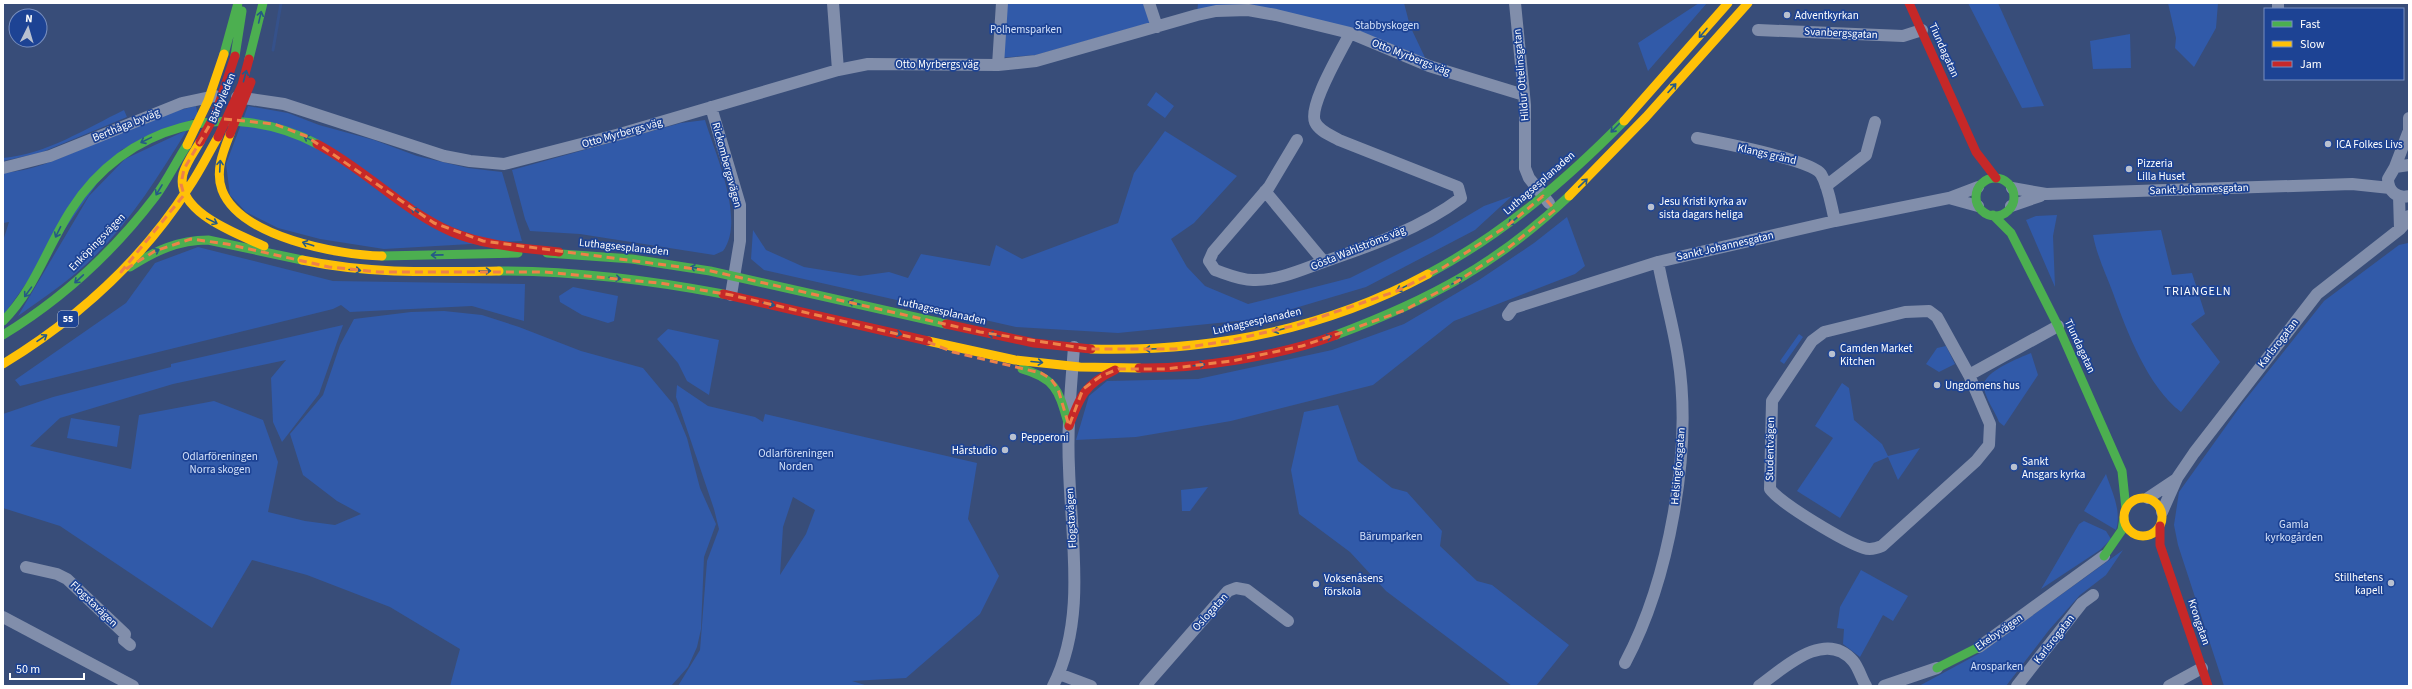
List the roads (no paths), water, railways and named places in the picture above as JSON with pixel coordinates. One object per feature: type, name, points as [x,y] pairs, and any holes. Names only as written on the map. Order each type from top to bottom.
[{"type":"main road","name":"Bärbyleden","points":[[187,145],[206,110],[238,3]]},
{"type":"main road","points":[[243,3],[235,56],[216,113],[184,169],[181,184],[184,195],[194,208],[205,217],[290,258]]},
{"type":"main road","name":"Bärbyleden","points":[[184,195],[218,137],[253,59],[256,32],[263,3]]},
{"type":"main road","name":"Luthagsesplanaden","points":[[253,59],[240,114],[220,158],[220,177],[222,188],[234,210],[252,224],[268,232],[316,247],[378,256],[560,252],[672,264],[734,275],[980,332],[1074,347],[1122,350],[1175,349],[1228,341],[1297,325],[1397,291],[1444,267],[1507,226],[1588,156],[1658,85],[1728,3]]},
{"type":"main road","points":[[121,272],[155,251],[190,240],[227,244],[329,268],[380,272],[502,270],[588,274],[660,283],[731,295],[1015,360],[1118,369],[1165,369],[1232,361],[1302,346],[1405,310],[1458,281],[1507,249],[1555,210],[1624,143],[1748,3]]},
{"type":"main road","name":"Tiundagatan","points":[[1909,3],[1976,152],[1996,178]]},
{"type":"main road","points":[[3,321],[31,287],[71,209],[98,174],[127,150],[159,134],[183,126],[224,120],[274,124],[306,136],[344,159],[417,212],[453,232],[483,242],[560,252]]},
{"type":"main road","name":"Enköpingsvägen","points":[[3,335],[54,301],[107,252],[156,196],[187,145]]},
{"type":"main road","name":"Tiundagatan","points":[[1976,152],[1979,185]]},
{"type":"main road","points":[[1996,178],[2005,181],[2012,188],[2014,196],[2010,207],[2003,214],[1992,216],[1982,211],[1976,200],[1979,185],[1988,179],[1996,178]]},
{"type":"main road","name":"55","points":[[3,364],[57,328],[121,272],[184,195]]},
{"type":"main road","name":"Tiundagatan","points":[[2010,207],[2011,233]]},
{"type":"main road","name":"Tiundagatan","points":[[1992,216],[2011,233],[2058,326],[2122,471],[2126,497],[2125,514]]},
{"type":"main road","points":[[923,340],[952,352],[1041,373],[1051,379],[1058,389],[1069,426]]},
{"type":"main road","points":[[1069,426],[1083,389],[1101,376],[1118,369]]},
{"type":"main road","name":"Tiundagatan","points":[[2122,471],[2147,498]]},
{"type":"main road","points":[[2137,498],[2147,498],[2156,502],[2162,512],[2160,526],[2151,535],[2141,536],[2128,529],[2125,514],[2137,498]]},
{"type":"main road","name":"Ekebyvägen","points":[[2104,556],[2122,530],[2125,514]]},
{"type":"main road","name":"Krongatan","points":[[2160,526],[2160,545],[2208,686]]},
{"type":"main road","name":"Ekebyvägen","points":[[2104,556],[2127,542],[2141,536]]},
{"type":"main road","name":"Krongatan","points":[[2141,536],[2166,565]]},
{"type":"main road","name":"Ekebyvägen","points":[[1937,668],[1979,647]]},
{"type":"street","points":[[833,3],[833,25],[838,70]]},
{"type":"street","points":[[998,65],[1001,3]]},
{"type":"street","points":[[1149,3],[1157,27]]},
{"type":"street","name":"Hildur Ottelinsgatan","points":[[1514,3],[1524,95],[1525,168],[1529,178],[1555,210]]},
{"type":"street","name":"Otto Myrbergs väg","points":[[251,99],[284,104],[444,156],[470,162],[504,164],[711,107],[838,70],[868,64],[998,65],[1036,61],[1216,11],[1248,10],[1276,14],[1350,33],[1429,66],[1524,95]]},
{"type":"street","name":"Svanbergsgatan","points":[[1758,30],[1903,36],[1922,30]]},
{"type":"street","name":"Gösta Wahlströms väg","points":[[1296,140],[1265,191],[1213,252],[1209,261],[1215,270],[1243,279],[1254,280],[1290,274],[1371,246],[1418,224],[1461,198],[1458,186],[1339,140],[1321,130],[1314,121],[1314,111],[1319,95],[1350,33]]},
{"type":"street","name":"Berthåga byväg","points":[[3,168],[50,156],[182,103],[211,96],[251,99]]},
{"type":"street","name":"Rickombergavägen","points":[[711,107],[740,205],[740,241],[731,295]]},
{"type":"street","points":[[2405,231],[2399,193],[2392,170],[2408,137],[2409,118]]},
{"type":"street","points":[[1826,186],[1866,155],[1875,122]]},
{"type":"street","name":"Klangs gränd","points":[[1697,138],[1804,163],[1820,172],[1826,186],[1835,221]]},
{"type":"street","name":"Sankt Johannesgatan","points":[[2352,184],[2409,165]]},
{"type":"street","name":"Sankt Johannesgatan","points":[[2012,188],[2046,194],[2352,184],[2399,193]]},
{"type":"street","name":"Sankt Johannesgatan","points":[[1508,315],[1513,308],[1658,262],[1835,221],[1949,198],[1979,185]]},
{"type":"street","points":[[1265,191],[1324,262]]},
{"type":"street","name":"Sankt Johannesgatan","points":[[2010,207],[2046,194]]},
{"type":"street","name":"Sankt Johannesgatan","points":[[1949,198],[1978,206]]},
{"type":"street","name":"Karlsrogatan","points":[[2162,512],[2177,478],[2234,399],[2317,294],[2405,231],[2409,216]]},
{"type":"street","name":"Helsingforsgatan","points":[[1625,663],[1655,592],[1671,525],[1679,467],[1682,408],[1678,358],[1658,262]]},
{"type":"street","name":"Studentvägen","points":[[1930,311],[1937,317],[1969,375],[1990,422],[1989,446],[1976,461],[1882,546],[1868,549],[1845,539],[1789,504],[1770,489],[1772,401],[1804,351],[1818,336],[1905,312],[1930,311]]},
{"type":"street","points":[[1969,375],[2058,326]]},
{"type":"street","name":"Flogstavägen","points":[[1053,686],[1059,674],[1073,617],[1074,599],[1069,426],[1074,347]]},
{"type":"street","name":"Karlsrogatan","points":[[2147,498],[2177,478]]},
{"type":"street","name":"Ekebyvägen","points":[[1979,647],[2104,556]]},
{"type":"street","name":"Flogstavägen","points":[[26,567],[57,574],[68,579],[125,634],[124,640],[130,645]]},
{"type":"street","name":"Oslogatan","points":[[1145,686],[1228,591],[1236,588],[1247,590],[1288,621]]},
{"type":"street","name":"Karlsrogatan","points":[[2017,686],[2082,603],[2093,596]]},
{"type":"street","points":[[3,617],[134,686]]},
{"type":"street","points":[[1759,686],[1807,652],[1821,649],[1834,650],[1845,654],[1854,662],[1866,686]]},
{"type":"street","name":"Ekebyvägen","points":[[1884,686],[1937,668]]},
{"type":"street","points":[[2169,686],[2202,668]]},
{"type":"street","points":[[1059,674],[1091,686]]},
{"type":"waterway","points":[[273,50],[281,3]]},
{"type":"place","name":"Adventkyrkan","points":[[1787,15]]},
{"type":"place","name":"ICA Folkes Livs","points":[[2328,144]]},
{"type":"place","name":"Pizzeria Lilla Huset","points":[[2129,169]]},
{"type":"place","name":"Jesu Kristi kyrka av sista dagars heliga","points":[[1651,207]]},
{"type":"place","name":"Camden Market Kitchen","points":[[1832,354]]},
{"type":"place","name":"Ungdomens hus","points":[[1937,385]]},
{"type":"place","name":"Pepperoni","points":[[1013,437]]},
{"type":"place","name":"Hårstudio","points":[[1005,450]]},
{"type":"place","name":"Sankt Ansgars kyrka","points":[[2014,467]]},
{"type":"place","name":"Stillhetens kapell","points":[[2391,583]]},
{"type":"place","name":"Voksenåsens förskola","points":[[1316,584]]},
{"type":"district","name":"TRIANGELN","points":[[2198,291]]},
{"type":"park label","name":"Stabbyskogen","points":[[1387,25]]},
{"type":"park label","name":"Polhemsparken","points":[[1026,29]]},
{"type":"park label","name":"Odlarföreningen Norden","points":[[796,459]]},
{"type":"park label","name":"Odlarföreningen Norra skogen","points":[[220,462]]},
{"type":"park label","name":"Gamla kyrkogården","points":[[2294,530]]},
{"type":"park label","name":"Bärumparken","points":[[1391,536]]},
{"type":"park label","name":"Arosparken","points":[[1997,666]]}]
